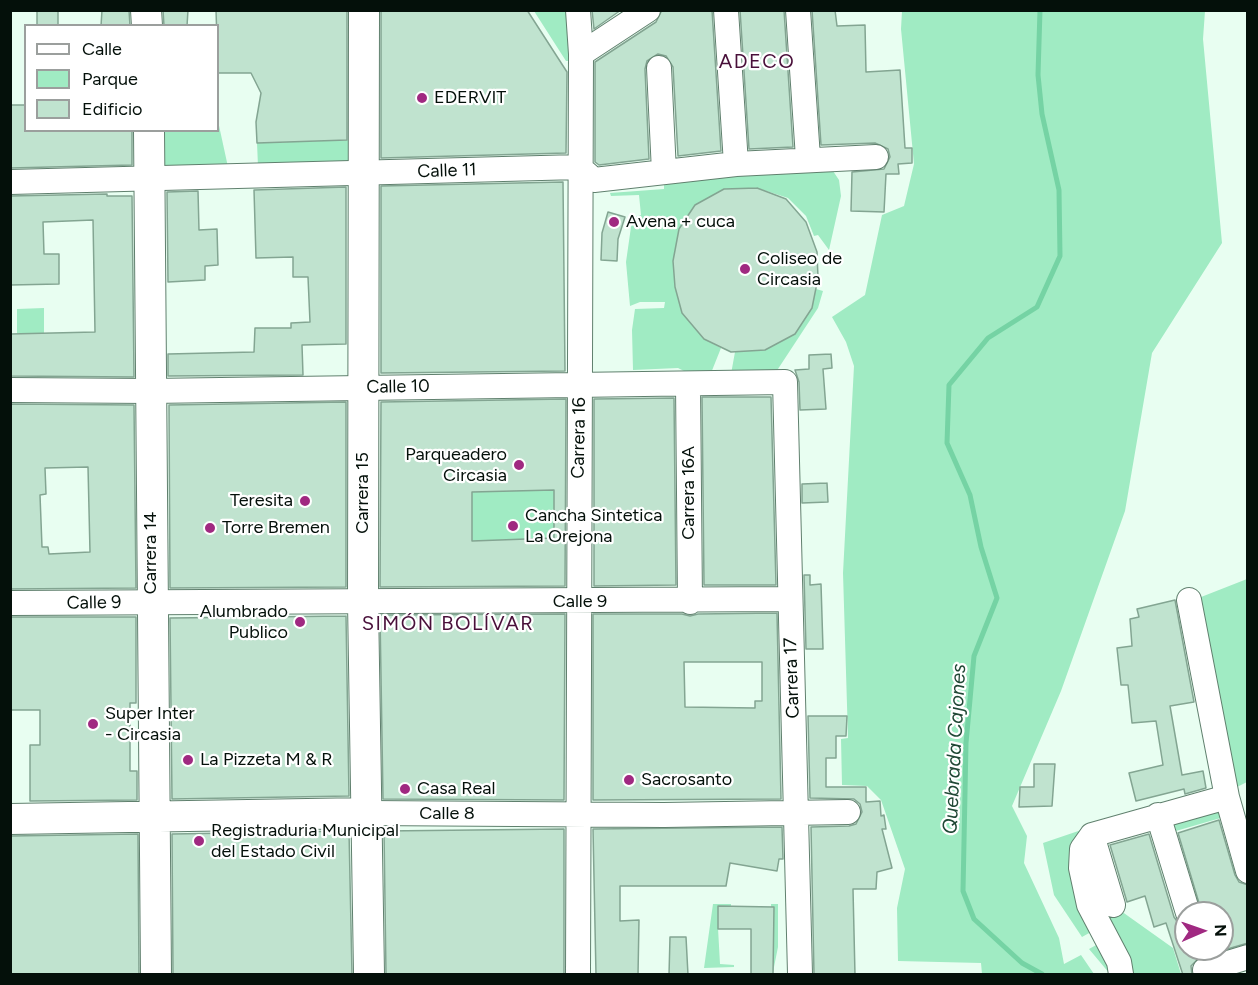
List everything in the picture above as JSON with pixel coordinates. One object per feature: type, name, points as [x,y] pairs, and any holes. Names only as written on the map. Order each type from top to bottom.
[{"type":"main road","name":"Carrera 15","points":[[364,10],[363,602],[369,975]]},
{"type":"main road","name":"Carrera 14","points":[[149,132],[151,602],[156,975]]},
{"type":"main road","name":"Calle 8","points":[[10,819],[368,813]]},
{"type":"street","name":"Carrera 16","points":[[578,10],[581,54],[578,975]]},
{"type":"street","points":[[581,54],[648,10]]},
{"type":"street","points":[[726,10],[736,164]]},
{"type":"street","points":[[798,10],[808,158]]},
{"type":"street","points":[[659,68],[664,172]]},
{"type":"street","name":"Calle 11","points":[[10,182],[579,167],[594,180],[808,158],[876,157]]},
{"type":"street","name":"Calle 10","points":[[10,390],[150,392],[785,382]]},
{"type":"street","name":"Carrera 17","points":[[785,382],[800,975]]},
{"type":"street","name":"Carrera 16A","points":[[688,384],[690,602]]},
{"type":"street","name":"Calle 9","points":[[10,603],[690,602],[789,599]]},
{"type":"street","points":[[1189,600],[1227,797],[1248,871]]},
{"type":"street","points":[[1121,975],[1119,962],[1089,905],[1084,887],[1082,849],[1092,835],[1227,797]]},
{"type":"street","name":"Calle 8","points":[[368,813],[579,815],[848,812]]},
{"type":"street","points":[[1158,815],[1184,901]]},
{"type":"street","points":[[1092,835],[1113,905]]},
{"type":"street","points":[[1204,965],[1248,957]]},
{"type":"green space","points":[[534,11],[566,11],[569,61],[566,61]]},
{"type":"green space","points":[[902,11],[1205,11],[1203,39],[1222,243],[1152,353],[1125,511],[1061,691],[1012,806],[1027,836],[1024,863],[1059,938],[1064,964],[1081,955],[1094,974],[982,974],[981,963],[898,961],[897,908],[905,869],[881,800],[867,786],[842,785],[841,739],[848,738],[843,573],[854,366],[846,342],[832,317],[865,295],[882,215],[904,206],[914,164],[901,29]]},
{"type":"green space","points":[[219,126],[228,167],[158,170],[157,132],[219,132]]},
{"type":"green space","points":[[351,140],[352,163],[258,166],[257,143]]},
{"type":"green space","points":[[831,168],[839,180],[841,196],[829,250],[818,235],[814,236],[806,216],[788,198],[757,188],[724,189],[695,205],[679,229],[673,261],[675,287],[682,313],[704,339],[721,348],[711,373],[684,371],[678,368],[633,370],[632,330],[635,309],[664,308],[665,302],[640,302],[630,306],[626,262],[631,227],[635,217],[641,215],[639,195],[611,196],[610,193],[664,189],[664,183],[607,185]]},
{"type":"green space","points":[[816,289],[823,291],[818,308],[776,372],[731,374],[735,352],[794,334],[812,308]]},
{"type":"green space","points":[[44,308],[44,333],[17,333],[17,309]]},
{"type":"green space","name":"Cancha Sintetica La Orejona","points":[[554,490],[555,538],[472,541],[472,492]]},
{"type":"green space","points":[[1247,579],[1247,782],[1231,790],[1196,599]]},
{"type":"green space","points":[[1221,805],[1224,817],[1169,833],[1168,821]]},
{"type":"green space","points":[[1099,824],[1091,932],[1082,937],[1054,895],[1043,843]]},
{"type":"green space","points":[[1093,852],[1121,911],[1173,948],[1174,961],[1177,961],[1181,974],[1129,974],[1106,921]]},
{"type":"green space","points":[[713,904],[731,904],[731,911],[718,928],[720,964],[734,965],[734,967],[704,968]]},
{"type":"green space","points":[[771,904],[778,904],[778,947],[773,972]]},
{"type":"green space","points":[[1098,944],[1108,966],[1110,974],[1089,949]]},
{"type":"building","points":[[37,10],[58,10],[58,24],[37,24]]},
{"type":"building","points":[[102,10],[129,10],[130,24],[101,24]]},
{"type":"building","points":[[163,10],[188,10],[187,24],[164,24]]},
{"type":"building","points":[[216,10],[347,10],[347,140],[257,143],[256,122],[261,93],[251,73],[219,73],[219,24],[216,24]]},
{"type":"building","points":[[381,10],[527,10],[567,72],[566,153],[381,158]]},
{"type":"building","points":[[592,10],[621,10],[594,29]]},
{"type":"building","points":[[662,10],[712,10],[721,151],[678,156],[673,67],[666,56],[658,54],[647,61],[645,69],[649,159],[599,165],[595,162],[595,62],[656,22]]},
{"type":"building","points":[[740,10],[784,10],[793,147],[749,149]]},
{"type":"building","points":[[812,10],[835,10],[837,26],[865,25],[866,72],[900,70],[905,148],[912,148],[912,163],[898,164],[899,174],[886,174],[884,212],[851,211],[852,172],[884,169],[890,157],[888,149],[875,143],[821,145]]},
{"type":"building","points":[[10,105],[24,105],[24,132],[132,132],[132,165],[10,168]]},
{"type":"building","points":[[563,182],[565,371],[381,373],[381,186]]},
{"type":"building","points":[[346,187],[346,344],[302,345],[303,375],[168,376],[168,354],[254,352],[255,328],[291,328],[291,323],[310,322],[308,277],[293,277],[293,257],[256,258],[254,190]]},
{"type":"building","name":"Coliseo de Circasia","points":[[757,188],[786,199],[806,222],[817,252],[818,278],[812,308],[795,334],[765,350],[731,352],[704,339],[682,313],[675,287],[673,261],[679,229],[695,205],[724,189]]},
{"type":"building","points":[[198,191],[199,230],[217,229],[218,265],[205,266],[205,280],[168,282],[167,192]]},
{"type":"building","points":[[107,194],[107,196],[132,196],[134,377],[10,376],[10,334],[95,332],[93,220],[43,222],[44,254],[59,254],[59,284],[10,285],[10,196]]},
{"type":"building","points":[[608,212],[625,217],[618,239],[617,261],[601,260],[602,233]]},
{"type":"building","points":[[831,354],[832,368],[823,369],[826,409],[800,410],[799,382],[795,370],[809,369],[809,355]]},
{"type":"building","points":[[702,397],[771,397],[776,585],[704,585]]},
{"type":"building","points":[[674,398],[676,585],[594,586],[594,399]]},
{"type":"building","points":[[566,399],[565,586],[380,587],[381,402]],"holes":[[[554,490],[554,538],[472,541],[472,492]]]},
{"type":"building","points":[[346,402],[346,587],[170,588],[169,405]]},
{"type":"building","points":[[10,404],[134,405],[136,588],[10,589]],"holes":[[[88,467],[90,552],[49,554],[48,547],[42,547],[40,495],[46,494],[45,468]]]},
{"type":"building","points":[[827,483],[828,502],[802,503],[802,484]]},
{"type":"building","points":[[804,575],[810,575],[810,585],[821,584],[823,649],[806,649]]},
{"type":"building","points":[[1175,600],[1194,702],[1170,706],[1182,775],[1203,771],[1206,788],[1185,794],[1184,789],[1136,801],[1129,773],[1163,765],[1156,721],[1132,723],[1128,685],[1121,685],[1117,648],[1132,646],[1130,619],[1139,617],[1137,609]]},
{"type":"building","points":[[777,613],[781,799],[593,800],[593,614],[682,614],[690,616]],"holes":[[[684,662],[762,662],[762,701],[755,701],[755,708],[685,707]]]},
{"type":"building","points":[[565,614],[564,800],[383,799],[380,615]]},
{"type":"building","points":[[346,616],[349,796],[172,799],[170,618]]},
{"type":"building","points":[[10,617],[136,617],[136,703],[130,703],[130,771],[137,771],[137,800],[30,801],[30,745],[40,745],[40,710],[10,710]]},
{"type":"building","points":[[808,716],[847,716],[846,736],[836,736],[836,758],[826,758],[826,787],[866,787],[866,802],[880,801],[881,816],[884,815],[886,829],[882,829],[892,868],[877,872],[876,889],[853,889],[855,975],[814,975],[811,827],[856,824],[862,812],[860,804],[854,799],[810,798]]},
{"type":"building","points":[[1034,764],[1055,764],[1052,806],[1019,807],[1020,787],[1034,787]]},
{"type":"building","points":[[1219,820],[1235,875],[1239,882],[1248,885],[1248,943],[1234,947],[1234,901],[1198,901],[1178,833]]},
{"type":"building","points":[[782,827],[783,859],[779,859],[777,871],[730,863],[726,886],[620,886],[620,921],[639,920],[638,975],[596,975],[593,829]]},
{"type":"building","points":[[564,829],[564,975],[386,975],[384,831]]},
{"type":"building","points":[[349,831],[352,975],[173,975],[172,834]]},
{"type":"building","points":[[138,834],[139,975],[10,975],[10,836]]},
{"type":"building","points":[[1149,834],[1174,917],[1174,947],[1166,923],[1154,927],[1145,896],[1127,902],[1110,845]]},
{"type":"building","points":[[718,906],[774,907],[773,975],[751,975],[751,929],[718,929]]},
{"type":"building","points":[[670,937],[686,937],[688,975],[669,975]]},
{"type":"building","points":[[1178,961],[1196,961],[1191,966],[1192,975],[1183,975]]},
{"type":"waterway","name":"Quebrada Cajones","points":[[1040,10],[1038,75],[1042,114],[1059,190],[1060,256],[1037,307],[988,338],[949,385],[947,443],[970,495],[981,547],[997,598],[974,656],[966,743],[963,891],[974,919],[1022,963],[1042,974]]},
{"type":"place","name":"EDERVIT","points":[[422,98]]},
{"type":"place","name":"Avena + cuca","points":[[614,222]]},
{"type":"place","name":"Coliseo de Circasia","points":[[745,269]]},
{"type":"place","name":"Parqueadero Circasia","points":[[519,465]]},
{"type":"place","name":"Teresita","points":[[305,501]]},
{"type":"place","name":"Cancha Sintetica La Orejona","points":[[513,526]]},
{"type":"place","name":"Torre Bremen","points":[[210,528]]},
{"type":"place","name":"Alumbrado Publico","points":[[300,622]]},
{"type":"place","name":"Super Inter - Circasia","points":[[93,724]]},
{"type":"place","name":"La Pizzeta M & R","points":[[188,760]]},
{"type":"place","name":"Sacrosanto","points":[[629,780]]},
{"type":"place","name":"Casa Real","points":[[405,789]]},
{"type":"place","name":"Registraduria Municipal del Estado Civil","points":[[199,841]]},
{"type":"district","name":"ADECO","points":[[757,62]]},
{"type":"district","name":"SIMÓN BOLÍVAR","points":[[448,624]]}]
